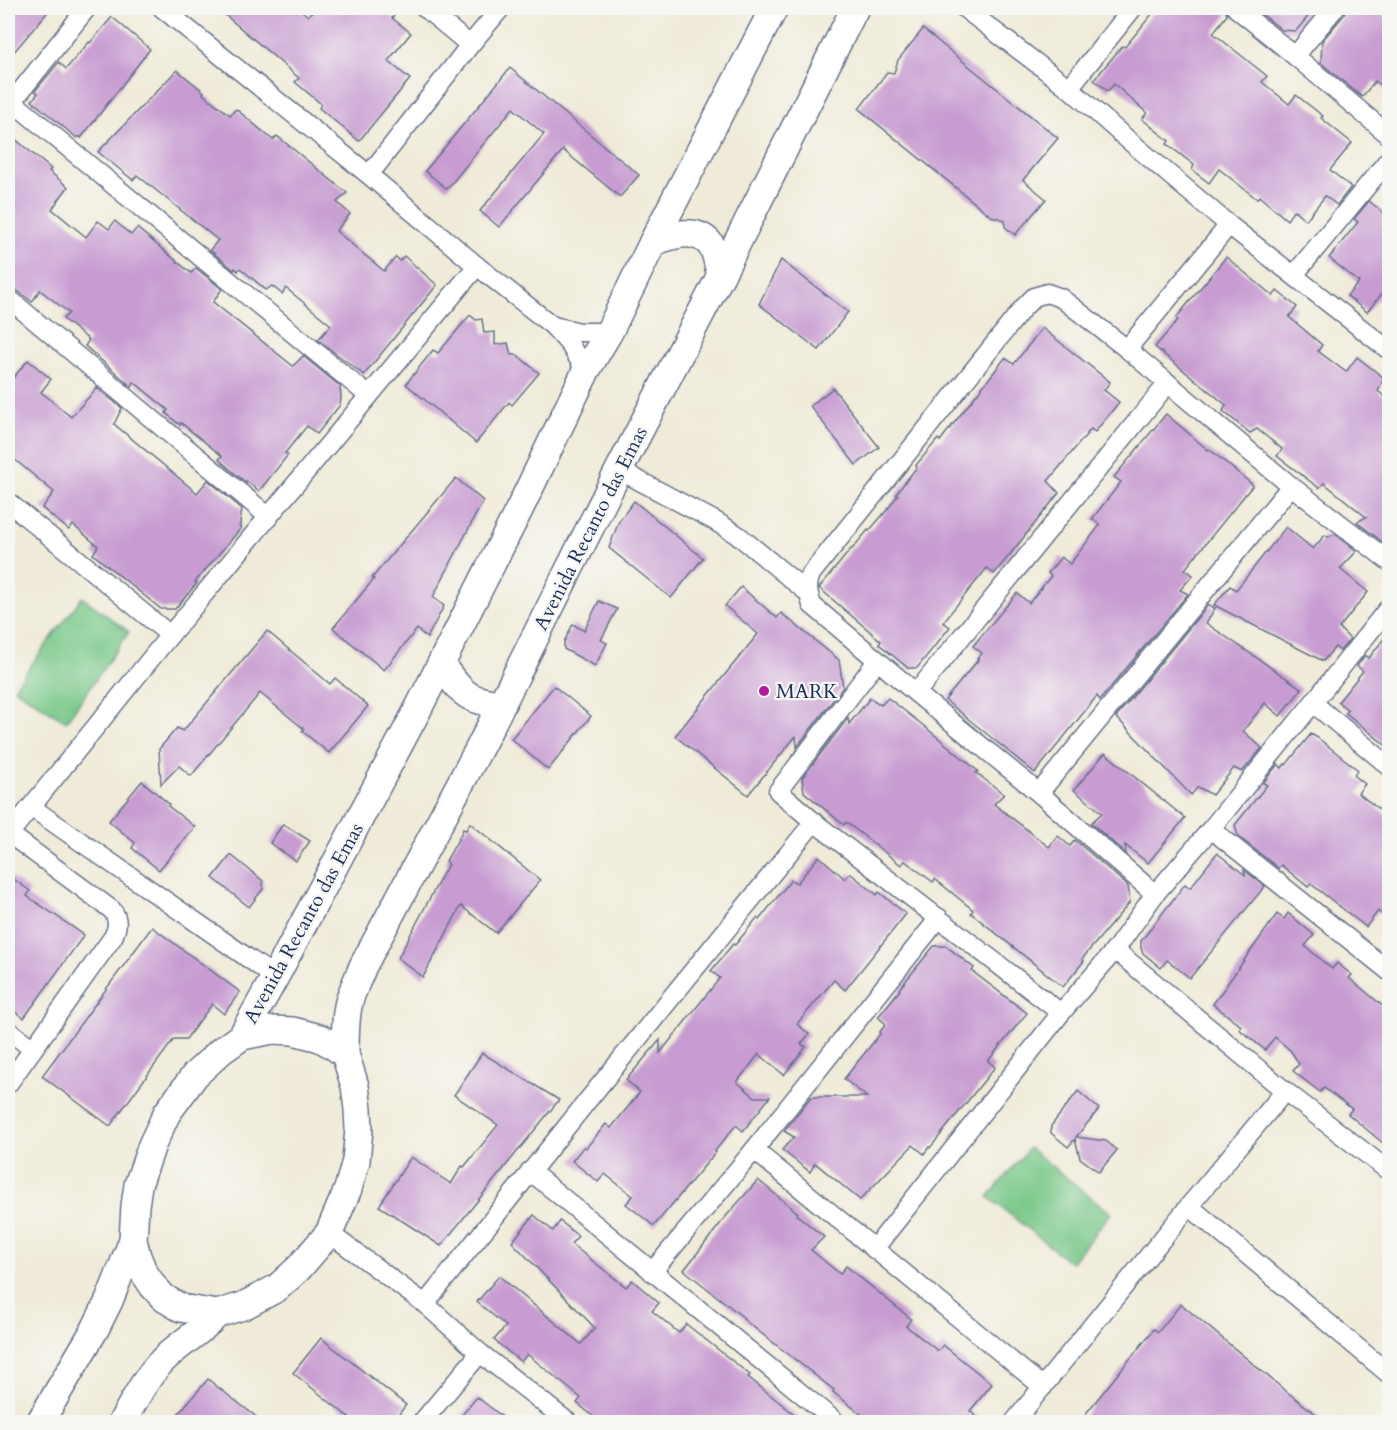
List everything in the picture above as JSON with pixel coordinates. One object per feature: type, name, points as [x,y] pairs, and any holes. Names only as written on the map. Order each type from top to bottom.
[{"type":"main road","name":"Avenida Recanto das Emas","points":[[242,1036],[412,722],[586,371],[609,332],[774,8]]},
{"type":"main road","name":"Avenida Recanto das Emas","points":[[217,1314],[243,1306],[277,1288],[298,1269],[329,1233],[348,1189],[356,1161],[358,1109],[355,1086],[345,1054],[346,1025],[352,992],[363,966],[502,704],[855,8]]},
{"type":"main road","points":[[653,242],[686,233],[704,238],[713,248],[721,275]]},
{"type":"main road","points":[[441,665],[466,696],[487,703],[502,704]]},
{"type":"main road","points":[[217,1314],[181,1308],[164,1298],[143,1271],[133,1240],[138,1185],[152,1145],[167,1113],[195,1075],[221,1051],[242,1036],[273,1030],[293,1031],[320,1038],[345,1054]]},
{"type":"main road","points":[[40,1422],[100,1320],[133,1240]]},
{"type":"main road","points":[[122,1422],[155,1368],[217,1314]]},
{"type":"street","points":[[87,8],[9,102],[369,396]]},
{"type":"street","points":[[162,8],[553,326],[570,345],[586,371]]},
{"type":"street","points":[[425,8],[470,45]]},
{"type":"street","points":[[369,175],[501,8]]},
{"type":"street","points":[[964,8],[1069,87],[1229,225],[1389,351]]},
{"type":"street","points":[[1069,87],[1133,8]]},
{"type":"street","points":[[1236,8],[1389,136]]},
{"type":"street","points":[[1294,56],[1335,8]]},
{"type":"street","points":[[1294,274],[1389,158]]},
{"type":"street","points":[[1127,349],[1229,225]]},
{"type":"street","points":[[8,1084],[113,937],[117,930],[117,923],[112,910],[8,833],[477,266]]},
{"type":"street","points":[[1155,894],[1039,793],[812,605],[807,583],[811,574],[1016,316],[1034,297],[1047,293],[1061,298],[1127,349],[1291,486],[1389,562]]},
{"type":"street","points":[[8,298],[269,517]]},
{"type":"street","points":[[553,326],[580,332],[609,332]]},
{"type":"street","points":[[916,693],[1168,383]]},
{"type":"street","points":[[619,470],[739,536],[808,593]]},
{"type":"street","points":[[1039,793],[1291,486]]},
{"type":"street","points":[[8,502],[170,635]]},
{"type":"street","points":[[874,1250],[1061,1013],[1115,950],[1155,894],[1211,829],[1389,606]]},
{"type":"street","points":[[877,661],[778,791],[814,822],[1061,1013]]},
{"type":"street","points":[[1313,703],[1389,767]]},
{"type":"street","points":[[31,807],[275,976]]},
{"type":"street","points":[[424,1304],[814,822]]},
{"type":"street","points":[[1211,829],[1389,972]]},
{"type":"street","points":[[652,1272],[754,1150],[939,918]]},
{"type":"street","points":[[1115,950],[1285,1091],[1389,1172]]},
{"type":"street","points":[[8,1030],[33,1049]]},
{"type":"street","points":[[1014,1422],[1285,1091]]},
{"type":"street","points":[[754,1150],[1043,1387]]},
{"type":"street","points":[[530,1171],[836,1422]]},
{"type":"street","points":[[1190,1206],[1389,1375]]},
{"type":"street","points":[[329,1233],[424,1304],[480,1353],[568,1422]]},
{"type":"street","points":[[422,1422],[480,1353]]},
{"type":"green space","points":[[82,597],[129,632],[66,722],[14,688]]},
{"type":"green space","points":[[1029,1148],[1111,1213],[1071,1263],[988,1197]]},
{"type":"building","points":[[8,8],[51,8],[8,59]]},
{"type":"building","points":[[217,8],[298,8],[308,16],[315,8],[401,8],[392,18],[411,33],[388,61],[410,79],[359,141],[319,108],[321,104],[295,82],[299,78]]},
{"type":"building","points":[[1157,8],[1225,8],[1227,15],[1213,33],[1267,76],[1262,82],[1289,104],[1296,95],[1352,143],[1330,170],[1351,187],[1337,205],[1325,196],[1306,220],[1294,210],[1287,220],[1259,196],[1257,199],[1219,169],[1209,183],[1192,170],[1194,165],[1167,144],[1169,141],[1142,119],[1147,113],[1114,84],[1108,91],[1094,80]]},
{"type":"building","points":[[1254,8],[1315,8],[1296,31],[1282,30]]},
{"type":"building","points":[[1346,8],[1389,8],[1389,92],[1375,81],[1362,97],[1321,63],[1322,41],[1344,15]]},
{"type":"building","points":[[112,17],[150,49],[81,138],[79,136],[77,138],[32,101],[38,93],[35,91],[59,62],[66,69]]},
{"type":"building","points":[[923,29],[1058,138],[1023,180],[1046,199],[1015,235],[1005,227],[1005,220],[991,216],[859,109],[887,72],[894,73],[898,60]]},
{"type":"building","points":[[510,68],[639,175],[620,197],[563,150],[499,227],[480,211],[544,134],[513,108],[447,189],[425,171]]},
{"type":"building","points":[[177,70],[230,115],[236,109],[273,140],[277,136],[347,193],[337,202],[350,214],[336,231],[384,271],[396,257],[400,261],[404,256],[437,285],[364,375],[318,340],[331,325],[286,288],[282,294],[272,286],[266,290],[240,268],[238,271],[235,268],[234,270],[210,250],[218,240],[137,175],[133,180],[98,152]]},
{"type":"building","points":[[8,133],[51,169],[49,171],[68,187],[52,209],[86,237],[98,221],[109,229],[115,221],[131,235],[137,228],[191,273],[196,268],[222,289],[213,302],[293,366],[303,356],[340,386],[340,405],[317,434],[307,426],[285,453],[288,455],[259,491],[223,463],[219,459],[222,456],[166,413],[168,410],[134,382],[132,387],[85,346],[89,340],[63,319],[69,313],[40,290],[32,302],[15,289],[8,287]]},
{"type":"building","points":[[1369,201],[1389,217],[1389,285],[1367,312],[1347,296],[1359,282],[1329,258],[1358,222],[1354,219]]},
{"type":"building","points":[[1226,257],[1273,296],[1277,291],[1297,307],[1289,317],[1322,345],[1318,351],[1346,372],[1357,357],[1384,378],[1378,391],[1389,400],[1389,547],[1357,522],[1366,517],[1324,483],[1319,488],[1277,456],[1282,449],[1257,429],[1250,433],[1223,411],[1226,405],[1155,347]]},
{"type":"building","points":[[781,260],[848,312],[819,350],[759,304]]},
{"type":"building","points":[[470,315],[476,320],[482,319],[484,333],[495,332],[495,345],[508,343],[511,355],[517,355],[539,373],[512,405],[509,402],[476,443],[406,384],[433,350],[438,353]]},
{"type":"building","points":[[1042,328],[1110,382],[1104,390],[1119,402],[1095,432],[1091,429],[1048,481],[1059,493],[994,574],[987,568],[943,622],[950,627],[917,668],[908,668],[879,644],[881,641],[819,588],[887,510],[917,467],[916,465],[938,439],[940,441],[1005,358],[1014,364]]},
{"type":"building","points":[[28,360],[51,379],[41,392],[71,417],[97,388],[122,408],[114,424],[197,493],[208,480],[242,509],[239,526],[241,528],[175,609],[161,609],[93,554],[98,546],[73,525],[69,530],[42,508],[54,492],[8,454],[8,384]]},
{"type":"building","points":[[833,388],[879,447],[856,465],[810,406]]},
{"type":"building","points":[[1166,414],[1253,485],[1185,569],[1193,575],[1180,590],[1188,594],[1100,700],[1097,696],[1035,773],[945,700],[982,653],[973,646],[1017,593],[1029,603],[1051,576],[1048,573],[1061,557],[1070,564],[1100,525],[1092,519],[1121,482],[1114,477]]},
{"type":"building","points":[[456,478],[483,501],[433,597],[444,606],[427,638],[417,629],[384,670],[333,628]]},
{"type":"building","points":[[634,501],[703,558],[671,598],[609,548],[619,521]]},
{"type":"building","points":[[1286,527],[1313,549],[1325,535],[1328,537],[1335,534],[1357,551],[1340,569],[1368,592],[1339,628],[1350,639],[1340,651],[1335,647],[1323,661],[1214,605],[1230,586],[1236,590]]},
{"type":"building","points":[[741,587],[777,618],[781,613],[839,660],[843,687],[797,747],[796,736],[748,795],[675,736],[758,634],[725,606]]},
{"type":"building","points":[[599,601],[617,609],[601,640],[607,643],[595,666],[564,649],[564,642],[573,624],[584,631]]},
{"type":"building","points":[[1208,605],[1215,608],[1206,623],[1302,689],[1280,716],[1265,703],[1243,731],[1262,748],[1242,772],[1234,768],[1212,795],[1198,787],[1191,795],[1116,717]]},
{"type":"building","points":[[267,631],[330,684],[335,678],[368,706],[329,753],[260,693],[191,776],[179,766],[161,784],[159,749],[177,728],[183,731]]},
{"type":"building","points":[[1389,632],[1389,748],[1346,713],[1348,710],[1338,702],[1363,671],[1357,666],[1365,655],[1369,658]]},
{"type":"building","points":[[554,686],[591,716],[548,770],[511,739]]},
{"type":"building","points":[[870,698],[881,705],[888,698],[924,726],[978,771],[976,773],[1004,794],[994,804],[1049,847],[1058,836],[1070,846],[1075,840],[1128,886],[1130,902],[1082,959],[1084,961],[1063,987],[971,913],[973,910],[935,879],[933,882],[905,861],[901,865],[846,822],[844,825],[804,792],[802,778],[848,718],[849,724]]},
{"type":"building","points":[[1311,734],[1358,770],[1354,775],[1365,784],[1358,793],[1389,817],[1389,921],[1378,911],[1366,927],[1311,884],[1308,887],[1281,865],[1278,868],[1238,836],[1235,825],[1267,785],[1263,783],[1278,764],[1282,768],[1286,765]]},
{"type":"building","points":[[1105,753],[1185,818],[1148,863],[1125,845],[1126,854],[1091,823],[1102,813],[1074,790]]},
{"type":"building","points":[[142,781],[169,804],[168,806],[195,827],[159,870],[132,848],[135,843],[109,821]]},
{"type":"building","points":[[470,823],[540,880],[496,933],[461,906],[423,977],[398,958],[448,864],[446,861],[463,829],[466,830]]},
{"type":"building","points":[[283,824],[310,841],[296,861],[270,843]]},
{"type":"building","points":[[1217,853],[1245,875],[1244,870],[1265,886],[1190,978],[1167,960],[1161,968],[1143,953],[1141,941],[1185,884],[1190,888]]},
{"type":"building","points":[[231,855],[263,881],[263,889],[249,907],[213,878]]},
{"type":"building","points":[[819,856],[845,879],[850,873],[877,895],[879,892],[906,914],[845,990],[834,980],[797,1024],[809,1034],[801,1044],[806,1047],[784,1075],[759,1054],[737,1082],[755,1097],[770,1097],[743,1131],[736,1125],[654,1226],[626,1204],[633,1196],[605,1174],[598,1182],[572,1161],[606,1124],[611,1128],[640,1092],[626,1080],[660,1040],[660,1053],[720,978],[711,971],[757,918],[759,920],[791,880],[797,883]]},
{"type":"building","points":[[8,875],[30,891],[27,896],[84,935],[24,1018],[8,1007]]},
{"type":"building","points":[[1288,913],[1314,935],[1305,946],[1332,969],[1337,963],[1352,975],[1349,978],[1389,1011],[1389,1148],[1348,1114],[1352,1109],[1324,1088],[1320,1092],[1293,1071],[1299,1064],[1291,1051],[1275,1037],[1265,1050],[1239,1029],[1241,1026],[1213,1004],[1277,914],[1284,919]]},
{"type":"building","points":[[152,927],[240,992],[224,1014],[212,1004],[186,1039],[174,1039],[110,1126],[42,1076]]},
{"type":"building","points":[[934,946],[946,946],[974,968],[972,971],[1027,1013],[988,1061],[995,1067],[930,1148],[924,1154],[913,1145],[860,1200],[815,1163],[810,1172],[782,1150],[794,1137],[784,1131],[811,1097],[867,1097],[844,1079],[886,1024],[878,1017]]},
{"type":"building","points":[[482,1053],[559,1100],[441,1246],[379,1206],[411,1157],[451,1184],[462,1166],[464,1167],[498,1125],[454,1095]]},
{"type":"building","points":[[1078,1091],[1099,1109],[1076,1137],[1106,1141],[1117,1150],[1099,1172],[1080,1158],[1075,1139],[1068,1147],[1051,1133],[1051,1126]]},
{"type":"building","points":[[758,1180],[824,1237],[811,1250],[840,1274],[846,1266],[911,1319],[906,1326],[938,1351],[943,1345],[992,1384],[970,1411],[983,1422],[853,1422],[861,1414],[684,1270]]},
{"type":"building","points":[[534,1215],[553,1231],[560,1221],[578,1236],[571,1244],[626,1287],[632,1280],[659,1303],[652,1311],[679,1333],[686,1324],[804,1422],[600,1422],[577,1403],[581,1398],[527,1354],[521,1362],[494,1340],[506,1326],[477,1302],[499,1276],[581,1344],[595,1328],[512,1242]]},
{"type":"building","points":[[1181,1304],[1326,1422],[1079,1422],[1154,1329],[1158,1332]]},
{"type":"building","points":[[321,1338],[406,1405],[393,1422],[355,1422],[293,1373]]},
{"type":"building","points":[[208,1379],[215,1385],[263,1422],[171,1422]]},
{"type":"building","points":[[477,1397],[509,1422],[456,1422]]},
{"type":"place","name":"MARK","points":[[764,691]]}]
